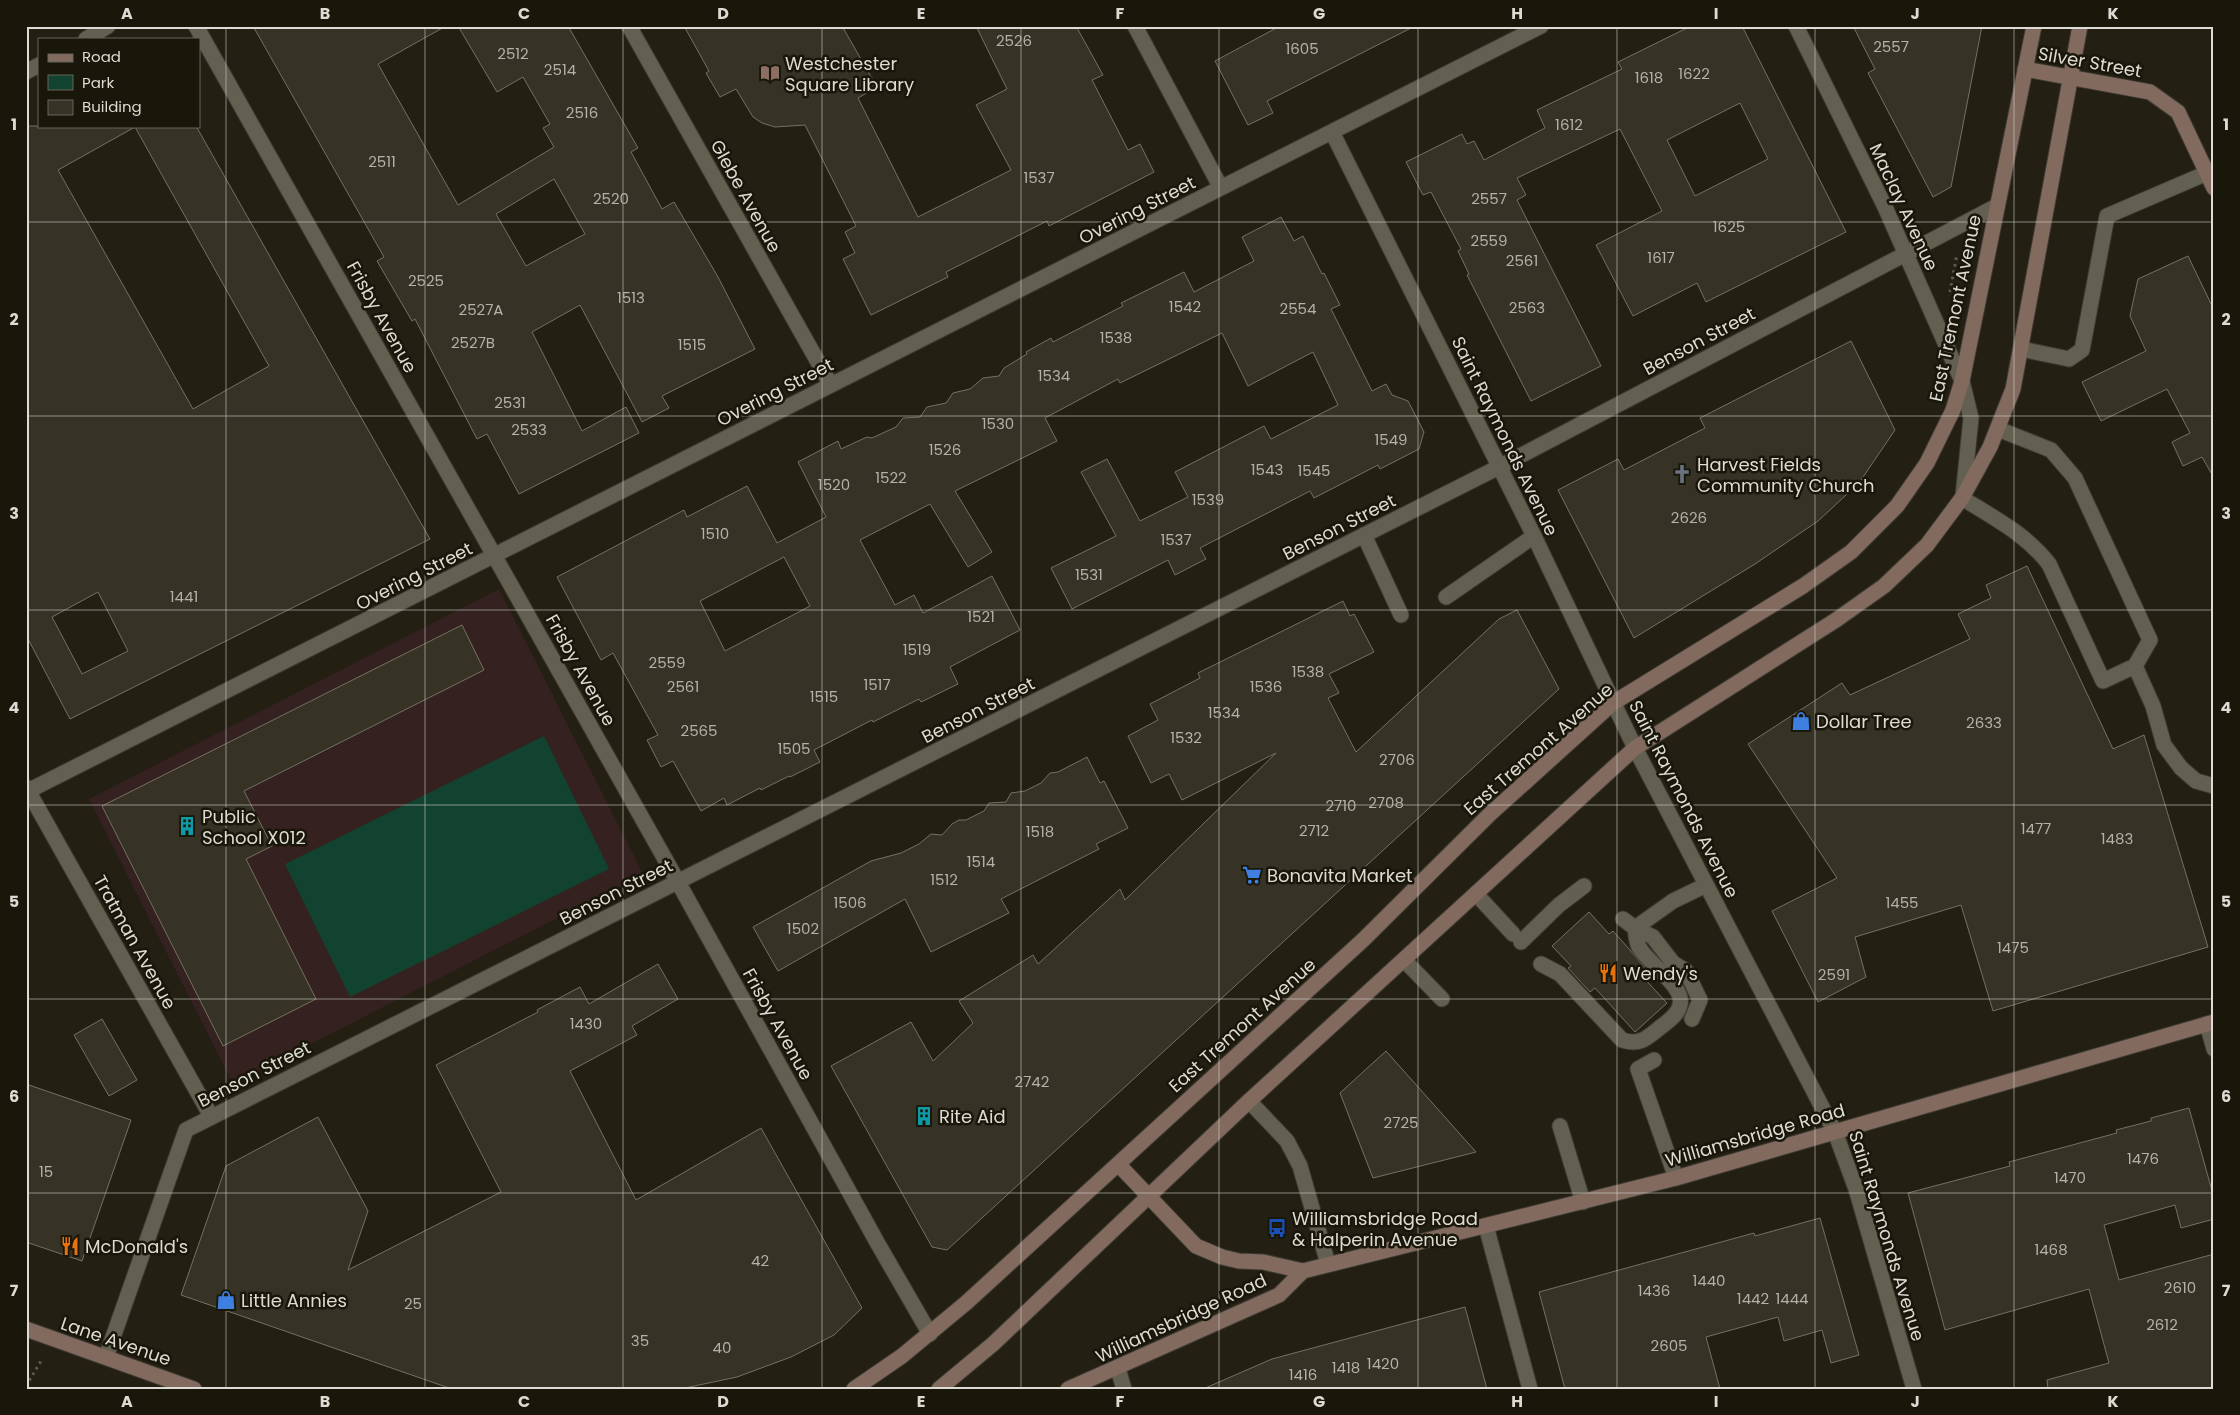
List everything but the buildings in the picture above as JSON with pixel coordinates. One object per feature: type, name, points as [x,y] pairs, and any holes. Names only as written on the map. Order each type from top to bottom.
[{"type":"main road","name":"East Tremont Avenue","points":[[854,1389],[930,1334],[1363,940],[1490,814],[1613,703],[1802,586],[1857,547],[1897,506],[1927,463],[1953,410],[1962,381],[2034,26]]},
{"type":"main road","points":[[939,1389],[993,1344],[1249,1101],[1405,961],[1635,748],[1836,620],[1884,586],[1927,545],[1962,498],[1998,429],[2013,389],[2080,26]]},
{"type":"main road","name":"Silver Street","points":[[2025,69],[2150,92],[2178,112],[2214,188]]},
{"type":"main road","name":"Williamsbridge Road","points":[[1118,1164],[1148,1198],[1196,1246],[1230,1259],[1263,1262],[1303,1271],[1676,1178],[2210,1023]]},
{"type":"main road","name":"Williamsbridge Road","points":[[1068,1389],[1118,1369],[1279,1296],[1303,1271]]},
{"type":"main road","name":"Lane Avenue","points":[[26,1329],[194,1389]]},
{"type":"street","points":[[88,38],[108,26]]},
{"type":"street","name":"Frisby Avenue","points":[[196,26],[930,1334]]},
{"type":"street","name":"Glebe Avenue","points":[[629,26],[831,385]]},
{"type":"street","points":[[1135,26],[1221,188]]},
{"type":"street","name":"Overing Street","points":[[27,790],[1541,26]]},
{"type":"street","name":"Maclay Avenue","points":[[1796,26],[1906,254],[1962,381],[1971,418],[1962,498]]},
{"type":"street","points":[[26,72],[38,66]]},
{"type":"street","name":"Saint Raymonds Avenue","points":[[1332,132],[1534,536],[1635,748],[1835,1132],[1856,1189],[1914,1389]]},
{"type":"street","points":[[2021,349],[2069,359],[2082,350],[2107,216],[2206,173]]},
{"type":"street","name":"Benson Street","points":[[106,1357],[186,1130],[1364,535],[1996,206]]},
{"type":"street","points":[[1962,498],[2022,535],[2049,564],[2104,681],[2134,666],[2150,640],[2075,478],[2050,450],[1998,429]]},
{"type":"street","points":[[1364,535],[1401,615]]},
{"type":"street","points":[[1446,597],[1534,536]]},
{"type":"street","points":[[2134,666],[2153,706],[2164,745],[2181,768],[2196,781],[2214,786]]},
{"type":"street","name":"Tratman Avenue","points":[[27,790],[211,1116]]},
{"type":"street","points":[[1629,924],[1706,885]]},
{"type":"street","points":[[1476,894],[1517,938],[1584,886]]},
{"type":"street","points":[[1541,964],[1560,974],[1622,1040],[1631,1043],[1644,1040],[1678,1012],[1680,1000],[1673,985],[1639,947],[1629,924]]},
{"type":"street","points":[[1629,924],[1653,937],[1673,963],[1686,971],[1700,1000],[1692,1019]]},
{"type":"street","points":[[1405,961],[1442,999]]},
{"type":"street","points":[[2210,1023],[2214,1049]]},
{"type":"street","points":[[1654,1060],[1638,1069],[1676,1178]]},
{"type":"street","points":[[1249,1101],[1287,1141],[1300,1166],[1328,1264]]},
{"type":"street","points":[[1560,1126],[1582,1202]]},
{"type":"street","points":[[1486,1226],[1530,1389]]},
{"type":"street","points":[[1118,1369],[1124,1389]]},
{"type":"path","points":[[1948,300],[1958,246]]},
{"type":"shaded area","points":[[499,589],[643,874],[233,1084],[89,799]]},
{"type":"green space","points":[[544,736],[609,869],[350,997],[285,864]]},
{"type":"place","name":"Westchester Square Library","points":[[770,73]]},
{"type":"place","name":"Harvest Fields Community Church","points":[[1682,474]]},
{"type":"place","name":"Dollar Tree","points":[[1801,721]]},
{"type":"place","name":"Public School X012","points":[[187,826]]},
{"type":"place","name":"Bonavita Market","points":[[1252,875]]},
{"type":"place","name":"Wendy's","points":[[1608,973]]},
{"type":"place","name":"Rite Aid","points":[[924,1116]]},
{"type":"place","name":"Williamsbridge Road & Halperin Avenue","points":[[1277,1228]]},
{"type":"place","name":"McDonald's","points":[[70,1246]]},
{"type":"place","name":"Little Annies","points":[[226,1300]]}]
